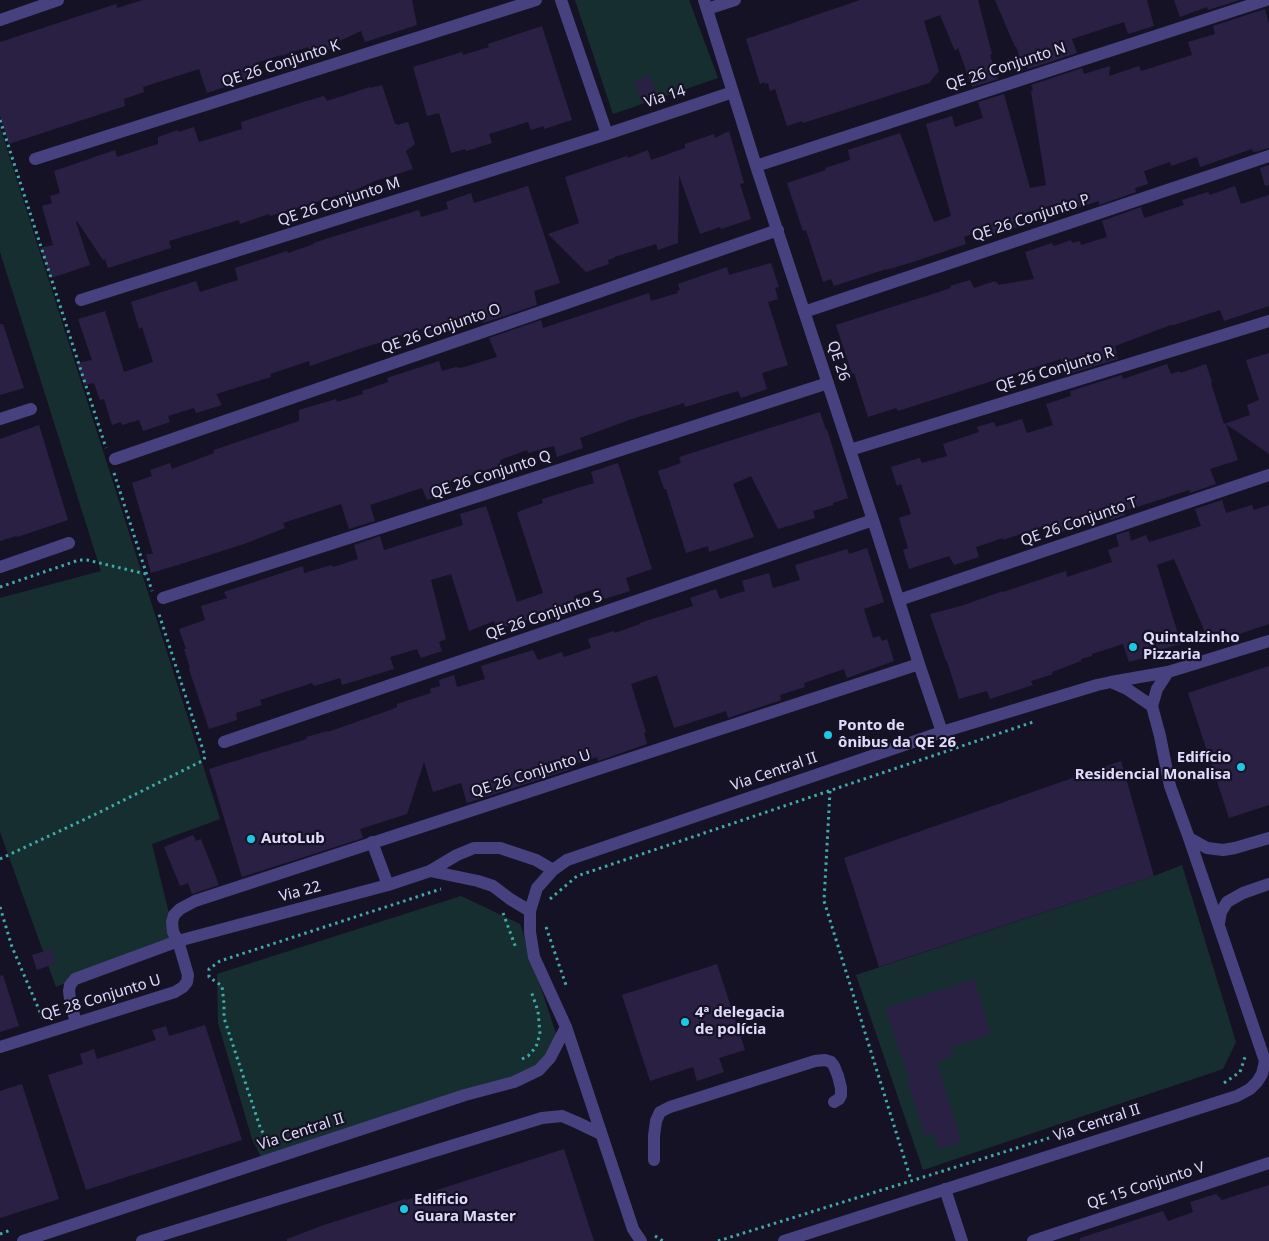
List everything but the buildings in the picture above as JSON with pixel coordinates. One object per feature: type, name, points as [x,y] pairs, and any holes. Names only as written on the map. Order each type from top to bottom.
[{"type":"street","points":[[0,20],[58,0]]},
{"type":"street","name":"QE 26 Conjunto K","points":[[35,159],[536,0]]},
{"type":"street","points":[[561,0],[607,134]]},
{"type":"street","points":[[706,4],[735,0]]},
{"type":"street","name":"QE 26 Conjunto N","points":[[756,166],[1266,0]]},
{"type":"street","name":"QE 26","points":[[706,4],[756,166],[942,732]]},
{"type":"street","name":"Via 14","points":[[607,134],[733,92]]},
{"type":"street","name":"QE 26 Conjunto M","points":[[81,300],[607,134]]},
{"type":"street","name":"QE 26 Conjunto P","points":[[804,312],[1269,156]]},
{"type":"street","name":"QE 26 Conjunto O","points":[[112,460],[778,230]]},
{"type":"street","name":"QE 26 Conjunto R","points":[[850,450],[1269,320]]},
{"type":"street","name":"QE 26 Conjunto Q","points":[[158,595],[828,383]]},
{"type":"street","points":[[0,419],[31,409]]},
{"type":"street","name":"QE 26 Conjunto T","points":[[899,600],[1269,475]]},
{"type":"street","name":"QE 26 Conjunto S","points":[[224,742],[873,520]]},
{"type":"street","points":[[0,567],[69,543]]},
{"type":"street","name":"Via Central II","points":[[641,1241],[633,1235],[566,1027],[534,957],[530,932],[530,911],[537,888],[553,870],[567,860],[942,732],[1111,682],[1168,672],[1269,640]]},
{"type":"street","name":"QE 26 Conjunto U","points":[[175,936],[172,922],[174,915],[180,909],[195,901],[919,664]]},
{"type":"street","points":[[1168,672],[1157,689],[1152,706],[1170,786],[1219,923],[1265,1061],[1262,1074],[1257,1082],[1269,1088]]},
{"type":"street","points":[[1111,682],[1127,689],[1152,706]]},
{"type":"street","points":[[1189,838],[1207,848],[1223,850],[1269,838]]},
{"type":"street","points":[[372,842],[388,885]]},
{"type":"street","name":"Via 22","points":[[76,1023],[69,991],[70,985],[75,979],[175,936],[388,885],[430,871],[457,855],[474,848],[500,848],[536,860],[553,870]]},
{"type":"street","points":[[430,871],[493,886],[530,911]]},
{"type":"street","points":[[1219,923],[1221,912],[1227,902],[1243,893],[1269,884]]},
{"type":"street","name":"QE 28 Conjunto U","points":[[0,1047],[176,992],[187,982],[188,975],[175,936]]},
{"type":"street","name":"Via Central II","points":[[23,1241],[465,1095],[514,1082],[539,1070],[550,1058],[566,1027]]},
{"type":"street","points":[[654,1160],[656,1122],[660,1112],[670,1107],[815,1061],[826,1060],[834,1066],[841,1088],[841,1096],[834,1102]]},
{"type":"street","name":"Via Central II","points":[[784,1241],[1237,1096],[1250,1089],[1257,1082]]},
{"type":"street","points":[[142,1241],[542,1118],[562,1116],[601,1134]]},
{"type":"street","name":"QE 15 Conjunto V","points":[[1033,1241],[1269,1162]]},
{"type":"street","points":[[944,1189],[962,1241]]},
{"type":"path","points":[[0,120],[112,460],[146,574],[158,595]]},
{"type":"path","points":[[0,587],[79,560],[87,560],[146,574]]},
{"type":"path","points":[[0,860],[204,760],[206,756],[158,611]]},
{"type":"path","points":[[545,903],[577,876],[1040,720]]},
{"type":"path","points":[[830,790],[824,901],[910,1180]]},
{"type":"path","points":[[271,1143],[261,1130],[224,1018],[222,986],[209,977],[209,968],[220,961],[449,887]]},
{"type":"path","points":[[0,907],[12,947],[48,1032]]},
{"type":"path","points":[[502,909],[518,955]]},
{"type":"path","points":[[545,923],[567,990]]},
{"type":"path","points":[[521,1060],[528,1056],[536,1047],[540,1034],[538,1010],[528,983]]},
{"type":"path","points":[[1223,1084],[1240,1072],[1249,1048]]},
{"type":"path","points":[[718,1241],[1056,1136]]},
{"type":"path","points":[[655,1236],[663,1241]]},
{"type":"green space","points":[[575,0],[689,0],[718,78],[613,114]]},
{"type":"green space","points":[[0,127],[220,819],[152,844],[175,938],[56,987],[0,832],[0,598],[101,571],[0,252]]},
{"type":"green space","points":[[1182,865],[1236,1042],[1223,1069],[923,1170],[856,975]]},
{"type":"green space","points":[[461,896],[520,924],[557,1037],[538,1076],[263,1161],[252,1139],[218,1023],[217,974]]},
{"type":"place","name":"Quintalzinho Pizzaria","points":[[1133,647]]},
{"type":"place","name":"Ponto de ônibus da QE 26","points":[[828,735]]},
{"type":"place","name":"Edifício Residencial Monalisa","points":[[1241,767]]},
{"type":"place","name":"AutoLub","points":[[251,839]]},
{"type":"place","name":"4ª delegacia de polícia","points":[[685,1022]]},
{"type":"place","name":"Edificio Guara Master","points":[[404,1209]]}]
